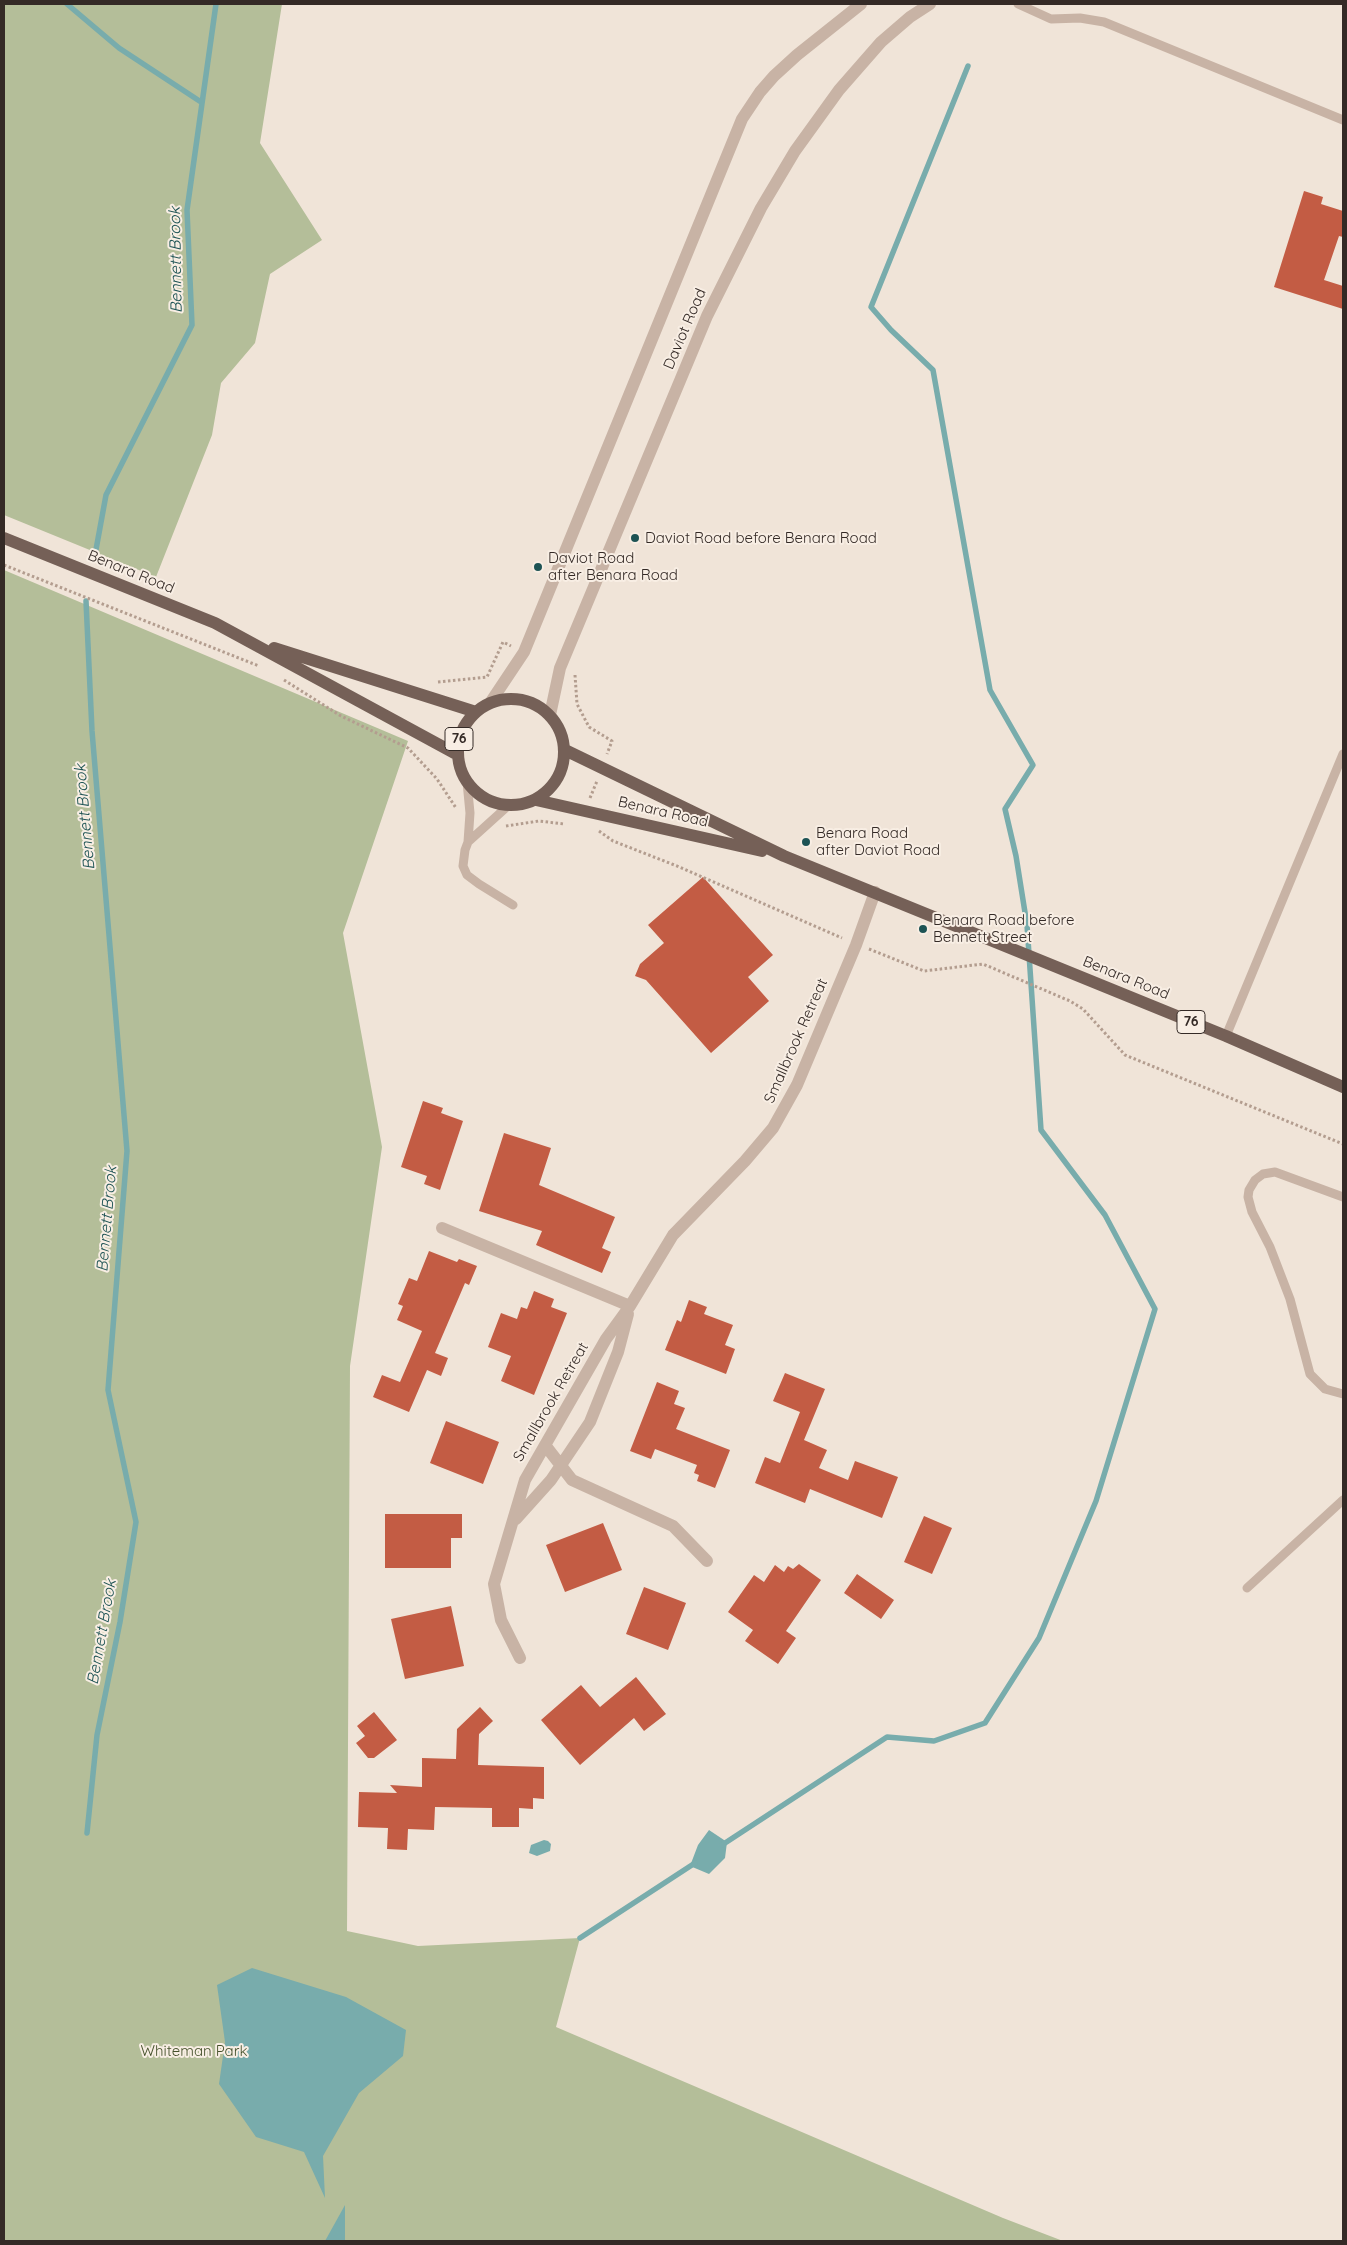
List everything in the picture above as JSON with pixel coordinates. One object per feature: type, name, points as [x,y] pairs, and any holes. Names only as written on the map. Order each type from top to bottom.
[{"type":"main road","name":"Benara Road","points":[[4,538],[215,623],[458,755]]},
{"type":"main road","name":"Benara Road","points":[[245,639],[476,712]]},
{"type":"main road","name":"76","points":[[536,800],[509,806],[493,802],[478,794],[467,782],[460,769],[458,755],[459,739],[465,724],[476,712],[490,703],[506,699],[522,700],[537,706],[550,716]]},
{"type":"main road","points":[[536,800],[548,791],[557,779],[563,766],[565,750],[558,726],[550,716]]},
{"type":"main road","name":"Benara Road","points":[[565,750],[784,856],[1226,1036],[1343,1087]]},
{"type":"main road","name":"Benara Road","points":[[536,800],[784,856]]},
{"type":"street","name":"Daviot Road","points":[[490,703],[524,652],[742,119],[760,92],[774,76],[797,55],[862,4]]},
{"type":"street","name":"Daviot Road","points":[[550,716],[560,668],[707,316],[761,208],[800,144],[838,90],[881,42],[905,20],[930,4]]},
{"type":"street","name":"Smallbrook Retreat","points":[[520,1658],[502,1620],[494,1584],[525,1480],[606,1338],[630,1306],[672,1235],[745,1161],[773,1128],[797,1084],[856,944],[875,892]]},
{"type":"street","points":[[442,1228],[630,1306]]},
{"type":"street","name":"Smallbrook Retreat","points":[[514,1521],[561,1466],[590,1422],[618,1352],[630,1306]]},
{"type":"street","points":[[545,1445],[572,1480],[673,1526],[707,1561]]},
{"type":"lane","points":[[1018,4],[1052,19],[1080,18],[1104,22],[1343,120]]},
{"type":"lane","points":[[1226,1036],[1343,754]]},
{"type":"lane","points":[[467,782],[470,813],[468,842],[463,866],[468,875],[479,884],[513,905]]},
{"type":"lane","points":[[468,842],[509,806]]},
{"type":"lane","points":[[1343,1197],[1274,1172],[1263,1174],[1255,1180],[1249,1190],[1248,1197],[1252,1212],[1270,1247],[1290,1299],[1310,1374],[1326,1389],[1343,1394]]},
{"type":"lane","points":[[1247,1588],[1343,1500]]},
{"type":"path","points":[[424,695],[429,681],[444,683],[486,677],[503,642],[524,652]]},
{"type":"path","points":[[560,668],[576,674],[577,704],[589,727],[612,741],[585,811]]},
{"type":"path","points":[[404,746],[410,729]]},
{"type":"path","points":[[1022,981],[1083,1009],[1125,1055],[1343,1144]]},
{"type":"green space","points":[[4,4],[282,4],[260,143],[322,240],[270,274],[255,343],[221,383],[212,435],[156,577],[4,515]]},
{"type":"green space","name":"Whiteman Park","points":[[4,570],[408,741],[343,933],[382,1147],[350,1366],[347,1931],[418,1946],[580,1938],[556,2027],[1003,2218],[1063,2241],[4,2241]]},
{"type":"water","points":[[709,1830],[727,1842],[725,1858],[709,1874],[690,1866],[698,1845]]},
{"type":"water","points":[[544,1840],[551,1844],[550,1851],[537,1856],[529,1853],[531,1845]]},
{"type":"water","points":[[252,1968],[346,1997],[406,2030],[403,2056],[359,2093],[323,2156],[325,2198],[304,2152],[256,2137],[219,2084],[225,2042],[217,1985]]},
{"type":"water","points":[[345,2205],[345,2241],[325,2241]]},
{"type":"building","points":[[1304,191],[1323,197],[1321,204],[1343,211],[1343,237],[1339,236],[1324,280],[1343,286],[1343,309],[1274,287]]},
{"type":"building","points":[[703,877],[773,955],[748,977],[769,1001],[711,1053],[646,980],[635,976],[640,964],[664,943],[648,925]]},
{"type":"building","points":[[423,1101],[443,1108],[441,1113],[463,1121],[440,1190],[424,1184],[427,1176],[401,1167]]},
{"type":"building","points":[[504,1133],[551,1148],[539,1185],[615,1217],[602,1248],[611,1252],[602,1273],[536,1245],[542,1231],[479,1211]]},
{"type":"building","points":[[429,1251],[457,1262],[459,1259],[477,1266],[469,1285],[465,1283],[435,1353],[448,1358],[441,1376],[427,1370],[409,1412],[373,1397],[382,1375],[400,1382],[422,1331],[397,1320],[403,1306],[398,1304],[409,1278],[417,1281]]},
{"type":"building","points":[[534,1291],[554,1299],[551,1307],[567,1313],[534,1395],[501,1381],[511,1356],[488,1347],[501,1313],[517,1319],[521,1307],[527,1309]]},
{"type":"building","points":[[689,1300],[707,1307],[704,1314],[733,1325],[725,1345],[735,1349],[726,1374],[665,1350],[677,1320],[681,1322]]},
{"type":"building","points":[[785,1373],[825,1389],[804,1440],[827,1450],[819,1468],[848,1480],[855,1461],[898,1477],[882,1518],[810,1489],[805,1503],[755,1483],[765,1457],[780,1463],[800,1412],[773,1401]]},
{"type":"building","points":[[657,1382],[679,1391],[674,1404],[685,1408],[676,1429],[730,1450],[715,1488],[697,1481],[699,1475],[694,1473],[697,1465],[655,1449],[651,1459],[630,1451]]},
{"type":"building","points":[[446,1421],[499,1442],[483,1484],[430,1463]]},
{"type":"building","points":[[385,1514],[462,1514],[462,1538],[451,1538],[451,1568],[385,1568]]},
{"type":"building","points":[[924,1516],[952,1528],[932,1574],[904,1562]]},
{"type":"building","points":[[603,1523],[622,1570],[565,1592],[546,1545]]},
{"type":"building","points":[[799,1564],[821,1580],[786,1631],[796,1638],[778,1664],[745,1641],[753,1630],[728,1612],[754,1575],[764,1582],[775,1565],[784,1572],[788,1566],[793,1569]]},
{"type":"building","points":[[857,1574],[894,1600],[881,1619],[844,1593]]},
{"type":"building","points":[[644,1587],[686,1603],[668,1650],[626,1634]]},
{"type":"building","points":[[451,1606],[464,1666],[405,1679],[391,1619]]},
{"type":"building","points":[[636,1677],[666,1714],[644,1731],[634,1718],[580,1765],[541,1720],[581,1685],[600,1707]]},
{"type":"building","points":[[480,1707],[493,1721],[479,1734],[478,1765],[544,1767],[544,1799],[533,1798],[533,1809],[519,1808],[519,1827],[492,1827],[492,1808],[435,1807],[434,1830],[408,1829],[407,1850],[387,1849],[388,1828],[358,1827],[359,1792],[397,1793],[390,1785],[422,1787],[422,1758],[456,1759],[457,1729]]},
{"type":"building","points":[[374,1712],[397,1740],[374,1758],[368,1758],[356,1743],[365,1736],[357,1726]]},
{"type":"waterway","points":[[67,4],[119,48],[201,102]]},
{"type":"waterway","name":"Bennett Brook","points":[[95,555],[106,495],[192,325],[187,210],[216,4]]},
{"type":"waterway","points":[[722,1845],[887,1737],[934,1741],[985,1723],[1039,1638],[1096,1501],[1155,1309],[1105,1215],[1041,1130],[1027,925],[1016,856],[1005,809],[1033,765],[990,690],[933,370],[891,330],[871,307],[968,66]]},
{"type":"waterway","name":"Bennett Brook","points":[[86,601],[92,731],[127,1151],[108,1390],[136,1522],[120,1622],[97,1735],[87,1833]]},
{"type":"waterway","points":[[580,1938],[695,1863]]},
{"type":"place","name":"Daviot Road before Benara Road","points":[[635,538]]},
{"type":"place","name":"Daviot Road after Benara Road","points":[[538,567]]},
{"type":"place","name":"Benara Road after Daviot Road","points":[[806,842]]},
{"type":"place","name":"Benara Road before Bennett Street","points":[[923,929]]}]
